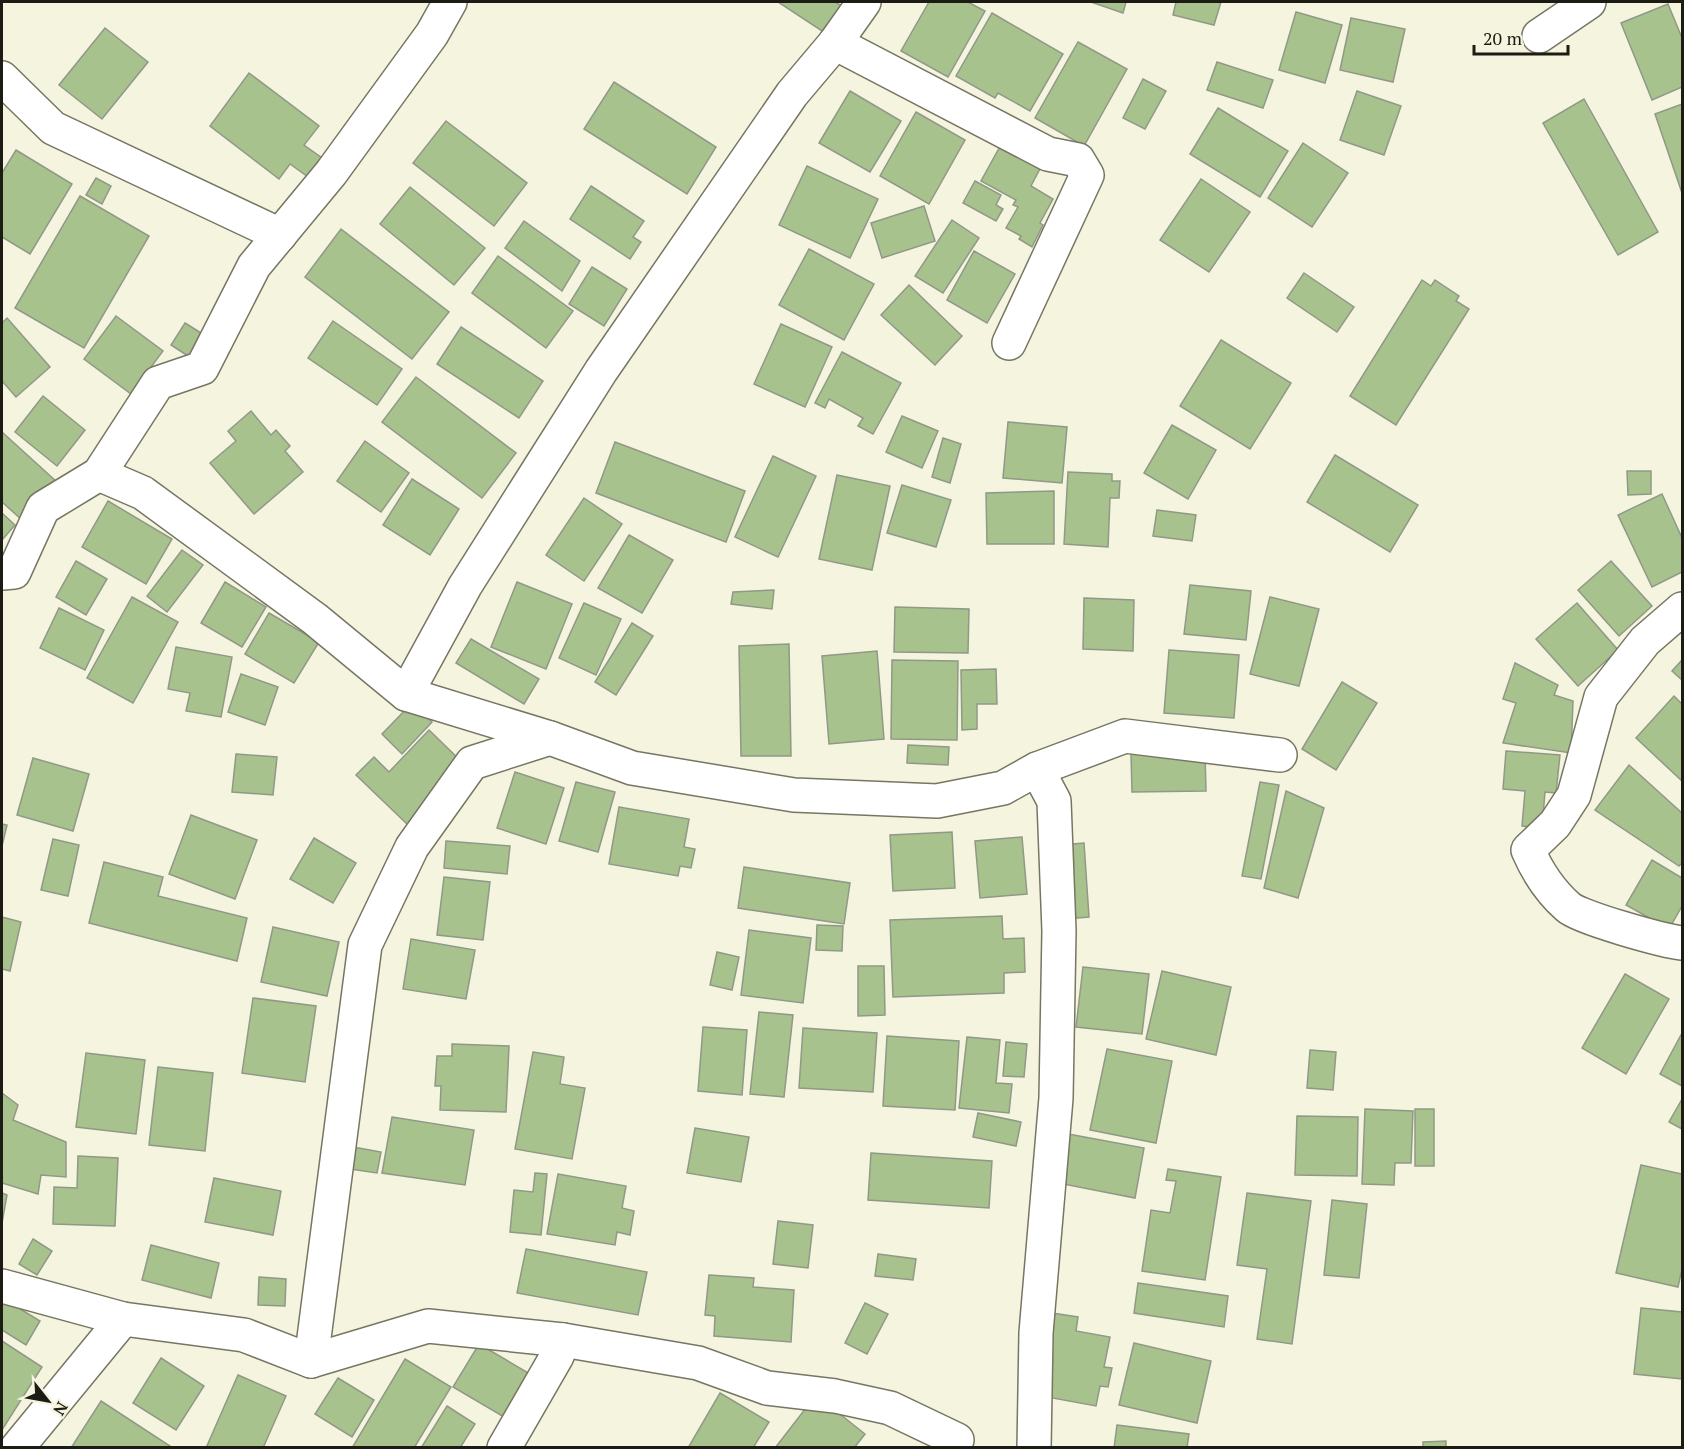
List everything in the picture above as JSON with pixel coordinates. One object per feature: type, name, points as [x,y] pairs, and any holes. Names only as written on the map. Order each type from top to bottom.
[{"type":"street","points":[[6,569],[43,508],[99,474],[158,383],[202,368],[254,266],[331,173],[432,34],[450,2]]},
{"type":"street","points":[[406,694],[465,586],[601,371],[792,94],[836,43],[864,2]]},
{"type":"street","points":[[1539,36],[1588,2]]},
{"type":"street","points":[[836,43],[1048,154],[1078,160],[1087,175],[1009,343]]},
{"type":"street","points":[[2,78],[53,128],[280,234]]},
{"type":"street","points":[[99,474],[144,493],[315,620],[406,694],[550,738],[632,768],[794,795],[886,801],[938,801],[1003,788],[1037,769],[1125,736],[1280,755]]},
{"type":"street","points":[[1683,609],[1645,642],[1601,698],[1574,795],[1555,824],[1528,850],[1536,870],[1569,909],[1616,926],[1683,943]]},
{"type":"street","points":[[310,1361],[365,945],[412,847],[472,763],[550,738]]},
{"type":"street","points":[[1034,1448],[1036,1333],[1056,1098],[1059,931],[1053,801],[1037,769]]},
{"type":"street","points":[[2,1286],[123,1319],[244,1335],[310,1361],[428,1326],[563,1340],[698,1363],[767,1388],[835,1395],[890,1408],[956,1445]]},
{"type":"street","points":[[17,1448],[123,1319]]},
{"type":"street","points":[[504,1448],[557,1356],[563,1340]]},
{"type":"building","points":[[778,2],[835,2],[842,6],[825,33]]},
{"type":"building","points":[[929,2],[968,2],[985,11],[948,77],[901,51]]},
{"type":"building","points":[[1091,2],[1126,2],[1123,13]]},
{"type":"building","points":[[1176,2],[1221,2],[1214,25],[1173,15]]},
{"type":"building","points":[[1668,4],[1682,38],[1682,87],[1652,100],[1621,23]]},
{"type":"building","points":[[1296,12],[1342,25],[1325,83],[1279,70]]},
{"type":"building","points":[[992,13],[1063,54],[1030,111],[998,93],[995,98],[956,76]]},
{"type":"building","points":[[1351,18],[1405,29],[1393,82],[1340,70]]},
{"type":"building","points":[[105,28],[148,62],[102,119],[59,85]]},
{"type":"building","points":[[1078,42],[1127,69],[1084,146],[1035,118]]},
{"type":"building","points":[[1217,62],[1273,80],[1263,108],[1207,90]]},
{"type":"building","points":[[249,73],[319,126],[304,145],[329,163],[315,182],[290,164],[279,179],[210,126]]},
{"type":"building","points":[[1143,79],[1166,91],[1145,129],[1123,118]]},
{"type":"building","points":[[614,82],[716,147],[687,194],[584,129]]},
{"type":"building","points":[[850,91],[901,121],[870,172],[819,143]]},
{"type":"building","points":[[1357,91],[1401,106],[1384,155],[1340,140]]},
{"type":"building","points":[[1584,99],[1658,232],[1618,255],[1543,123]]},
{"type":"building","points":[[1682,104],[1682,193],[1655,114]]},
{"type":"building","points":[[1218,108],[1288,151],[1260,197],[1190,154]]},
{"type":"building","points":[[916,112],[965,140],[929,204],[880,176]]},
{"type":"building","points":[[446,121],[527,183],[494,226],[413,163]]},
{"type":"building","points":[[1003,141],[1043,163],[1031,186],[1053,199],[1040,223],[1043,225],[1032,247],[1019,239],[1021,236],[1006,228],[1018,207],[1013,205],[1016,200],[981,181]]},
{"type":"building","points":[[1303,143],[1348,173],[1312,227],[1268,198]]},
{"type":"building","points":[[16,150],[72,184],[30,254],[2,237],[2,173]]},
{"type":"building","points":[[807,166],[878,199],[850,258],[779,225]]},
{"type":"building","points":[[96,178],[111,186],[102,204],[86,195]]},
{"type":"building","points":[[1201,179],[1250,212],[1209,272],[1160,240]]},
{"type":"building","points":[[975,181],[1001,195],[996,205],[1003,209],[996,221],[963,203]]},
{"type":"building","points":[[591,186],[644,221],[633,237],[641,242],[630,259],[570,219]]},
{"type":"building","points":[[410,187],[485,248],[454,285],[380,224]]},
{"type":"building","points":[[80,196],[149,236],[84,348],[15,308]]},
{"type":"building","points":[[924,206],[935,241],[882,258],[871,223]]},
{"type":"building","points":[[952,220],[979,238],[943,293],[915,276]]},
{"type":"building","points":[[524,221],[580,261],[562,291],[505,248]]},
{"type":"building","points":[[341,229],[449,312],[412,359],[305,277]]},
{"type":"building","points":[[809,249],[874,284],[844,340],[779,305]]},
{"type":"building","points":[[974,251],[1015,274],[987,323],[947,300]]},
{"type":"building","points":[[498,256],[573,311],[546,348],[472,293]]},
{"type":"building","points":[[592,267],[627,289],[604,326],[569,304]]},
{"type":"building","points":[[1304,273],[1354,307],[1337,332],[1287,298]]},
{"type":"building","points":[[1422,280],[1431,286],[1435,280],[1459,296],[1456,301],[1469,309],[1396,425],[1350,396]]},
{"type":"building","points":[[909,285],[962,336],[935,365],[881,315]]},
{"type":"building","points":[[116,316],[163,351],[131,394],[84,359]]},
{"type":"building","points":[[7,318],[50,367],[16,397],[2,381],[2,323]]},
{"type":"building","points":[[333,321],[402,369],[377,405],[308,358]]},
{"type":"building","points":[[185,323],[206,336],[191,358],[171,345]]},
{"type":"building","points":[[781,324],[832,347],[805,407],[754,384]]},
{"type":"building","points":[[461,327],[543,381],[519,418],[437,364]]},
{"type":"building","points":[[1221,340],[1291,383],[1250,449],[1180,406]]},
{"type":"building","points":[[842,352],[901,383],[873,434],[858,426],[863,418],[829,399],[825,408],[815,403]]},
{"type":"building","points":[[416,377],[516,453],[482,498],[382,422]]},
{"type":"building","points":[[43,396],[85,430],[57,466],[15,432]]},
{"type":"building","points":[[251,411],[271,435],[276,430],[290,446],[285,451],[303,472],[254,514],[210,463],[236,441],[228,431]]},
{"type":"building","points":[[902,416],[938,431],[922,468],[886,452]]},
{"type":"building","points":[[1008,422],[1067,427],[1062,483],[1003,478]]},
{"type":"building","points":[[1172,425],[1216,450],[1188,499],[1144,473]]},
{"type":"building","points":[[2,432],[57,482],[23,521],[2,502]]},
{"type":"building","points":[[943,438],[961,444],[950,483],[932,477]]},
{"type":"building","points":[[365,441],[409,473],[381,512],[337,481]]},
{"type":"building","points":[[615,442],[745,491],[726,542],[596,493]]},
{"type":"building","points":[[1335,455],[1418,505],[1390,552],[1307,502]]},
{"type":"building","points":[[773,456],[816,476],[778,557],[735,537]]},
{"type":"building","points":[[1627,471],[1651,471],[1651,494],[1628,495]]},
{"type":"building","points":[[1068,472],[1112,474],[1112,481],[1120,481],[1119,498],[1110,498],[1108,547],[1064,544]]},
{"type":"building","points":[[837,475],[890,486],[872,570],[819,559]]},
{"type":"building","points":[[412,479],[459,509],[430,555],[383,525]]},
{"type":"building","points":[[902,485],[951,500],[936,547],[887,533]]},
{"type":"building","points":[[1054,491],[1054,544],[987,544],[986,493]]},
{"type":"building","points":[[1662,494],[1682,538],[1682,572],[1652,587],[1618,515]]},
{"type":"building","points":[[584,498],[622,524],[584,581],[546,555]]},
{"type":"building","points":[[108,501],[172,539],[146,584],[82,547]]},
{"type":"building","points":[[1157,510],[1196,515],[1192,541],[1153,536]]},
{"type":"building","points":[[2,513],[15,525],[2,540]]},
{"type":"building","points":[[629,535],[673,560],[642,613],[598,588]]},
{"type":"building","points":[[182,550],[203,565],[167,612],[147,596]]},
{"type":"building","points":[[76,561],[107,579],[86,615],[56,597]]},
{"type":"building","points":[[1611,561],[1652,606],[1619,636],[1578,590]]},
{"type":"building","points":[[225,582],[266,607],[242,647],[201,623]]},
{"type":"building","points":[[517,582],[572,604],[546,669],[491,647]]},
{"type":"building","points":[[1190,585],[1251,591],[1246,640],[1184,634]]},
{"type":"building","points":[[774,590],[772,609],[731,604],[733,592]]},
{"type":"building","points":[[132,597],[178,622],[133,703],[87,678]]},
{"type":"building","points":[[1270,597],[1319,609],[1299,686],[1250,674]]},
{"type":"building","points":[[1084,598],[1134,600],[1133,651],[1083,649]]},
{"type":"building","points":[[584,603],[621,619],[596,675],[559,658]]},
{"type":"building","points":[[1577,603],[1618,650],[1578,686],[1536,639]]},
{"type":"building","points":[[895,607],[969,609],[968,653],[894,652]]},
{"type":"building","points":[[59,608],[104,630],[85,670],[40,648]]},
{"type":"building","points":[[269,613],[319,642],[294,683],[245,654]]},
{"type":"building","points":[[632,623],[653,636],[616,695],[595,682]]},
{"type":"building","points":[[471,639],[539,679],[524,704],[456,663]]},
{"type":"building","points":[[789,644],[791,756],[741,756],[739,646]]},
{"type":"building","points":[[176,647],[232,657],[221,717],[186,711],[190,693],[168,689]]},
{"type":"building","points":[[1169,650],[1239,655],[1234,718],[1164,713]]},
{"type":"building","points":[[877,651],[884,739],[829,744],[822,656]]},
{"type":"building","points":[[892,660],[958,661],[957,740],[891,739]]},
{"type":"building","points":[[1682,660],[1682,680],[1672,671]]},
{"type":"building","points":[[1515,663],[1558,685],[1554,695],[1573,701],[1571,753],[1503,743],[1516,703],[1503,699]]},
{"type":"building","points":[[996,669],[997,704],[977,704],[977,729],[962,730],[961,670]]},
{"type":"building","points":[[241,674],[278,687],[265,725],[228,712]]},
{"type":"building","points":[[1342,682],[1377,703],[1336,770],[1302,749]]},
{"type":"building","points":[[1674,696],[1682,704],[1682,781],[1636,738]]},
{"type":"building","points":[[412,703],[432,722],[402,754],[382,734]]},
{"type":"building","points":[[429,730],[465,765],[408,825],[356,775],[374,757],[389,772]]},
{"type":"building","points":[[908,745],[949,747],[948,765],[907,763]]},
{"type":"building","points":[[1506,751],[1560,755],[1556,793],[1545,792],[1542,828],[1522,826],[1525,791],[1503,789]]},
{"type":"building","points":[[1205,753],[1206,791],[1132,792],[1131,754]]},
{"type":"building","points":[[236,754],[277,757],[273,795],[232,792]]},
{"type":"building","points":[[33,758],[89,774],[73,831],[17,815]]},
{"type":"building","points":[[1629,765],[1682,813],[1682,863],[1679,866],[1595,810]]},
{"type":"building","points":[[515,772],[564,788],[546,844],[497,828]]},
{"type":"building","points":[[576,782],[615,792],[598,852],[559,841]]},
{"type":"building","points":[[1260,782],[1279,785],[1261,879],[1242,876]]},
{"type":"building","points":[[1286,791],[1324,808],[1298,898],[1264,888]]},
{"type":"building","points":[[619,807],[689,819],[684,847],[695,849],[691,868],[680,866],[678,876],[609,864]]},
{"type":"building","points":[[191,815],[257,840],[235,899],[169,874]]},
{"type":"building","points":[[2,824],[7,825],[2,846]]},
{"type":"building","points":[[952,832],[955,888],[893,891],[890,835]]},
{"type":"building","points":[[1022,837],[1027,894],[980,898],[975,841]]},
{"type":"building","points":[[314,838],[356,863],[333,903],[290,879]]},
{"type":"building","points":[[53,839],[79,845],[68,896],[41,890]]},
{"type":"building","points":[[446,841],[510,846],[507,874],[444,868]]},
{"type":"building","points":[[1084,843],[1089,917],[1065,919],[1060,845]]},
{"type":"building","points":[[1652,860],[1682,878],[1682,906],[1669,929],[1626,905]]},
{"type":"building","points":[[104,862],[163,877],[158,896],[247,918],[237,961],[89,923]]},
{"type":"building","points":[[744,867],[850,883],[844,924],[738,908]]},
{"type":"building","points":[[444,877],[490,882],[483,940],[437,935]]},
{"type":"building","points":[[1002,916],[1003,939],[1024,938],[1025,972],[1004,973],[1004,993],[893,997],[890,920]]},
{"type":"building","points":[[2,917],[21,922],[10,971],[2,969]]},
{"type":"building","points":[[817,925],[843,926],[842,951],[816,950]]},
{"type":"building","points":[[273,927],[339,942],[327,996],[261,982]]},
{"type":"building","points":[[749,930],[811,938],[803,1003],[741,995]]},
{"type":"building","points":[[411,939],[475,950],[466,999],[403,989]]},
{"type":"building","points":[[717,952],[739,957],[732,990],[710,985]]},
{"type":"building","points":[[858,966],[884,966],[885,1015],[858,1016]]},
{"type":"building","points":[[1083,967],[1149,974],[1142,1034],[1076,1027]]},
{"type":"building","points":[[1162,971],[1231,987],[1216,1055],[1146,1039]]},
{"type":"building","points":[[1625,974],[1669,999],[1626,1074],[1582,1048]]},
{"type":"building","points":[[253,998],[316,1006],[305,1082],[242,1073]]},
{"type":"building","points":[[759,1012],[793,1015],[784,1097],[750,1094]]},
{"type":"building","points":[[703,1027],[747,1030],[742,1095],[698,1091]]},
{"type":"building","points":[[803,1028],[877,1033],[873,1092],[799,1088]]},
{"type":"building","points":[[1682,1033],[1682,1086],[1660,1074]]},
{"type":"building","points":[[887,1036],[959,1041],[955,1110],[883,1106]]},
{"type":"building","points":[[967,1037],[1000,1040],[996,1083],[1012,1084],[1009,1113],[959,1108]]},
{"type":"building","points":[[1006,1042],[1027,1044],[1024,1077],[1003,1076]]},
{"type":"building","points":[[452,1044],[509,1046],[506,1112],[440,1110],[441,1086],[435,1086],[437,1056],[452,1056]]},
{"type":"building","points":[[1107,1049],[1172,1061],[1156,1143],[1090,1130]]},
{"type":"building","points":[[1310,1050],[1336,1052],[1333,1090],[1307,1088]]},
{"type":"building","points":[[533,1052],[564,1057],[560,1084],[585,1088],[572,1159],[515,1149]]},
{"type":"building","points":[[86,1053],[145,1060],[136,1134],[76,1127]]},
{"type":"building","points":[[158,1067],[213,1073],[205,1151],[149,1145]]},
{"type":"building","points":[[2,1093],[18,1105],[13,1120],[66,1142],[66,1177],[41,1175],[38,1194],[2,1183]]},
{"type":"building","points":[[1682,1102],[1682,1129],[1669,1122]]},
{"type":"building","points":[[1365,1109],[1413,1111],[1411,1163],[1395,1163],[1394,1185],[1362,1184]]},
{"type":"building","points":[[1415,1109],[1434,1109],[1434,1166],[1415,1166]]},
{"type":"building","points":[[978,1113],[1021,1122],[1016,1146],[973,1137]]},
{"type":"building","points":[[1297,1116],[1358,1117],[1357,1176],[1295,1175]]},
{"type":"building","points":[[392,1117],[474,1130],[465,1185],[382,1173]]},
{"type":"building","points":[[695,1128],[749,1137],[741,1182],[687,1173]]},
{"type":"building","points":[[1063,1133],[1144,1148],[1135,1198],[1053,1182]]},
{"type":"building","points":[[348,1146],[381,1152],[377,1173],[344,1168]]},
{"type":"building","points":[[871,1153],[992,1161],[989,1208],[868,1200]]},
{"type":"building","points":[[78,1156],[118,1158],[115,1226],[53,1224],[54,1187],[77,1188]]},
{"type":"building","points":[[1641,1165],[1682,1174],[1682,1269],[1678,1287],[1616,1273]]},
{"type":"building","points":[[1168,1169],[1221,1177],[1205,1280],[1142,1271],[1151,1210],[1170,1213],[1176,1181],[1166,1180]]},
{"type":"building","points":[[535,1173],[547,1174],[541,1235],[510,1232],[514,1190],[533,1192]]},
{"type":"building","points":[[558,1174],[626,1186],[622,1208],[634,1211],[630,1235],[617,1232],[615,1245],[547,1234]]},
{"type":"building","points":[[214,1178],[281,1191],[273,1235],[205,1222]]},
{"type":"building","points":[[2,1193],[7,1195],[2,1223]]},
{"type":"building","points":[[1247,1193],[1311,1201],[1292,1344],[1257,1339],[1267,1269],[1237,1265]]},
{"type":"building","points":[[1332,1200],[1367,1204],[1359,1278],[1324,1275]]},
{"type":"building","points":[[778,1221],[813,1225],[808,1268],[773,1264]]},
{"type":"building","points":[[33,1239],[52,1251],[37,1275],[19,1264]]},
{"type":"building","points":[[151,1245],[219,1263],[211,1298],[142,1280]]},
{"type":"building","points":[[526,1249],[647,1272],[638,1315],[517,1293]]},
{"type":"building","points":[[878,1254],[916,1259],[913,1280],[875,1276]]},
{"type":"building","points":[[709,1275],[754,1278],[753,1287],[794,1290],[791,1342],[714,1336],[715,1316],[705,1315]]},
{"type":"building","points":[[259,1277],[286,1279],[285,1306],[258,1305]]},
{"type":"building","points":[[1138,1283],[1228,1296],[1224,1327],[1134,1313]]},
{"type":"building","points":[[4,1299],[40,1321],[26,1345],[2,1330]]},
{"type":"building","points":[[865,1303],[888,1314],[867,1354],[845,1343]]},
{"type":"building","points":[[1641,1308],[1682,1312],[1682,1379],[1634,1374]]},
{"type":"building","points":[[1052,1313],[1078,1317],[1076,1331],[1110,1337],[1104,1367],[1112,1368],[1108,1387],[1100,1386],[1096,1406],[1036,1395]]},
{"type":"building","points":[[2,1341],[42,1367],[2,1430]]},
{"type":"building","points":[[1134,1343],[1211,1361],[1197,1423],[1119,1405]]},
{"type":"building","points":[[479,1344],[530,1374],[504,1417],[453,1387]]},
{"type":"building","points":[[161,1358],[204,1386],[176,1430],[133,1403]]},
{"type":"building","points":[[405,1359],[451,1387],[414,1448],[352,1448]]},
{"type":"building","points":[[238,1375],[286,1396],[263,1448],[206,1448]]},
{"type":"building","points":[[338,1378],[374,1400],[352,1437],[315,1414]]},
{"type":"building","points":[[720,1393],[769,1422],[753,1448],[688,1448]]},
{"type":"building","points":[[816,1395],[865,1434],[854,1448],[775,1448]]},
{"type":"building","points":[[101,1401],[173,1448],[71,1448]]},
{"type":"building","points":[[447,1406],[475,1424],[460,1448],[421,1448]]},
{"type":"building","points":[[1117,1425],[1189,1434],[1187,1448],[1114,1448]]},
{"type":"building","points":[[1446,1441],[1446,1448],[1423,1448],[1423,1442]]}]
